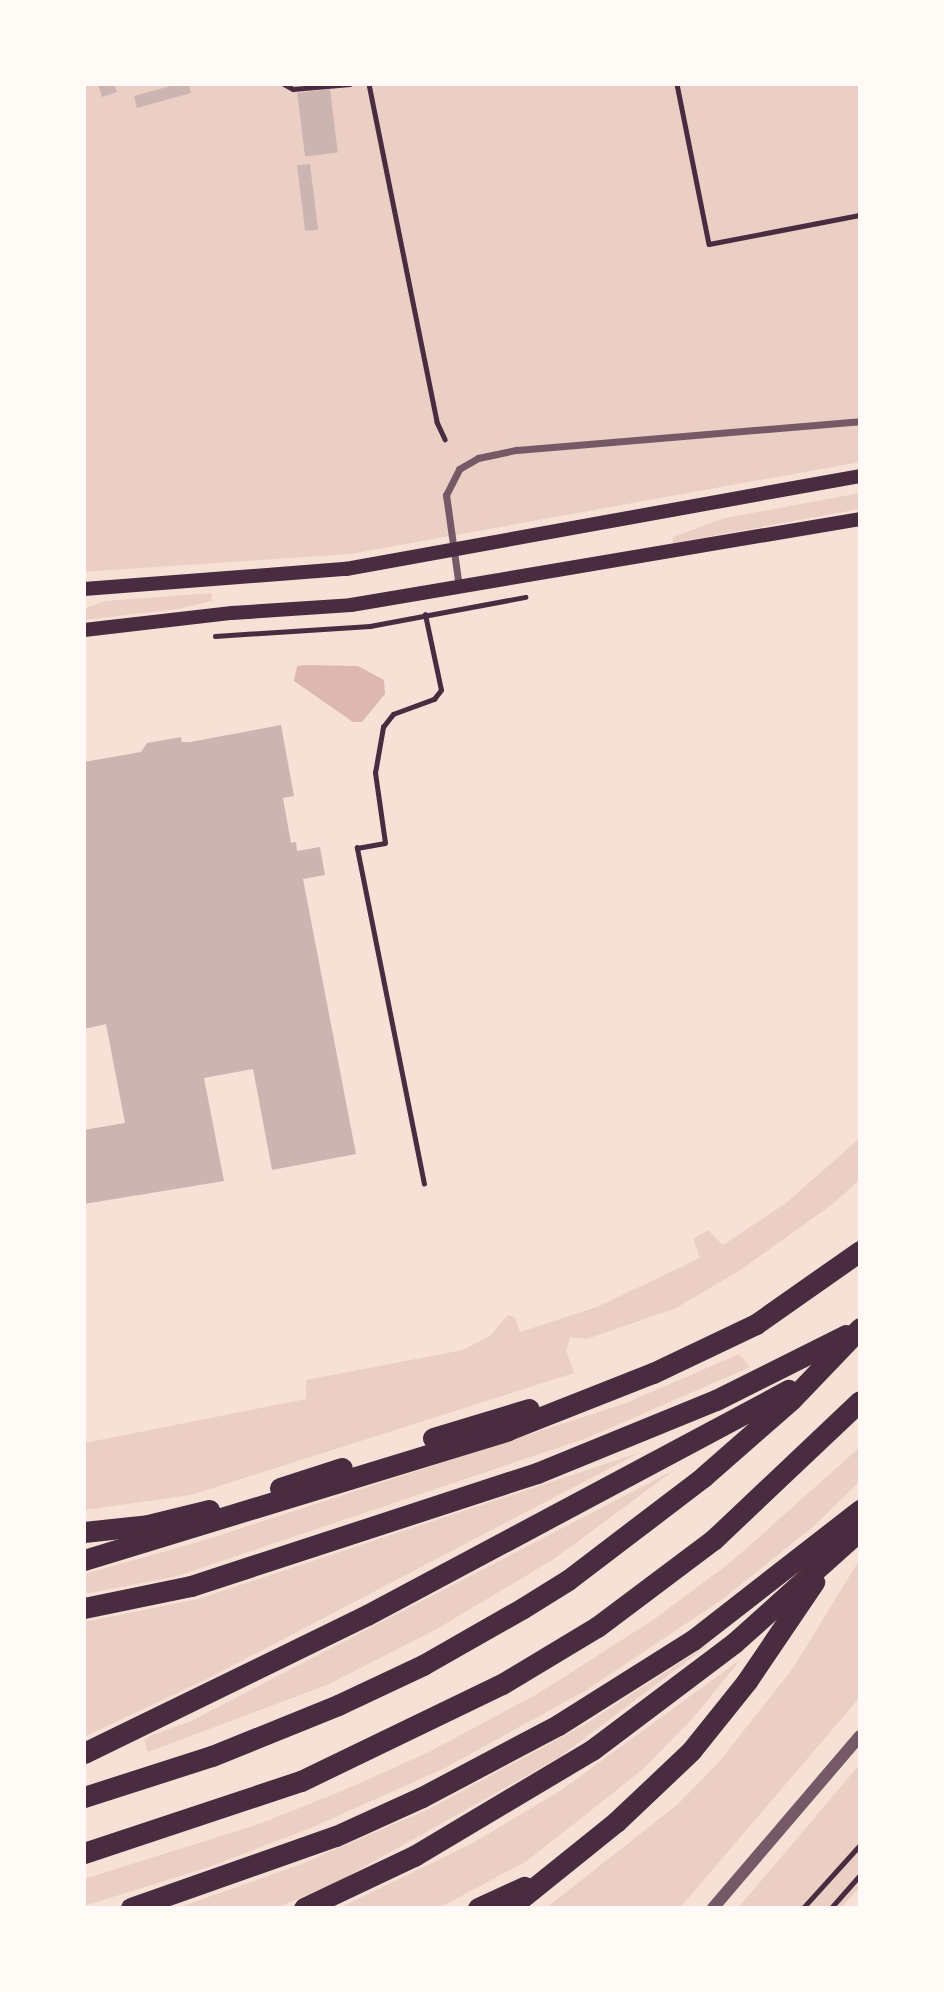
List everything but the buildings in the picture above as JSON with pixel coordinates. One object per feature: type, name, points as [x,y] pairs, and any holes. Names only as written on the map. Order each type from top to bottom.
[{"type":"highway","points":[[84,1560],[508,1430],[636,1380],[756,1324],[860,1251]]},
{"type":"highway","points":[[84,1797],[212,1756],[380,1686],[523,1608],[604,1553],[749,1438],[860,1328]]},
{"type":"highway","points":[[84,1608],[191,1586],[537,1472],[716,1400],[860,1328]]},
{"type":"highway","points":[[84,1754],[367,1615],[698,1442],[860,1347]]},
{"type":"highway","points":[[84,1532],[176,1520],[503,1416],[636,1380]]},
{"type":"highway","points":[[84,1853],[257,1798],[356,1758],[502,1684],[638,1599],[745,1512],[860,1401]]},
{"type":"highway","points":[[131,1908],[281,1858],[422,1797],[558,1725],[658,1664],[735,1610],[860,1512]]},
{"type":"highway","points":[[509,1908],[539,1880],[616,1822],[691,1751],[747,1681],[860,1512]]},
{"type":"highway","points":[[304,1908],[458,1831],[592,1750],[734,1643],[860,1530]]},
{"type":"highway","points":[[478,1908],[539,1880]]},
{"type":"main road","points":[[84,589],[346,569],[860,476]]},
{"type":"main road","points":[[84,630],[232,613],[351,605],[860,519]]},
{"type":"street","points":[[459,587],[446,495],[460,470],[478,458],[517,450],[860,421]]},
{"type":"street","points":[[713,1908],[860,1736]]},
{"type":"path","points":[[284,84],[293,89],[350,84]]},
{"type":"path","points":[[369,84],[437,422],[445,439]]},
{"type":"path","points":[[677,84],[709,244],[860,215]]},
{"type":"path","points":[[201,637],[304,633],[489,606]]},
{"type":"path","points":[[424,607],[440,691],[434,699],[394,714],[383,727],[375,773],[385,842],[358,848],[424,1184]]},
{"type":"path","points":[[803,1908],[860,1846]]},
{"type":"path","points":[[831,1908],[860,1875]]},
{"type":"shaded area","points":[[84,84],[860,84],[860,462],[350,554],[84,572]]},
{"type":"shaded area","points":[[860,493],[860,509],[673,543],[673,537],[725,518]]},
{"type":"shaded area","points":[[211,593],[212,601],[178,609],[84,620],[84,609],[105,601]]},
{"type":"shaded area","points":[[297,666],[358,666],[384,680],[385,694],[362,722],[353,722],[294,681]]},
{"type":"shaded area","points":[[860,1138],[860,1179],[834,1203],[739,1271],[676,1308],[587,1339],[570,1337],[566,1351],[574,1373],[191,1495],[84,1510],[84,1443],[306,1399],[306,1380],[463,1350],[490,1336],[508,1315],[515,1317],[520,1332],[597,1307],[700,1258],[693,1239],[708,1230],[723,1245],[786,1203]]},
{"type":"shaded area","points":[[739,1354],[750,1367],[587,1438],[174,1577],[84,1594],[84,1574],[205,1540],[626,1403]]},
{"type":"shaded area","points":[[860,1447],[860,1481],[814,1526],[720,1601],[585,1691],[443,1769],[313,1827],[209,1867],[84,1906],[84,1879],[259,1824],[342,1791],[427,1753],[539,1693],[653,1620],[731,1562]]},
{"type":"shaded area","points":[[641,1452],[205,1680],[84,1737],[84,1622],[198,1599]]},
{"type":"shaded area","points":[[676,1469],[554,1559],[435,1630],[327,1685],[148,1752],[144,1740],[150,1736],[191,1721]]},
{"type":"shaded area","points":[[860,1559],[860,1697],[680,1908],[546,1908],[678,1804],[719,1762],[793,1668]]},
{"type":"shaded area","points":[[718,1638],[558,1758],[339,1881],[277,1908],[177,1908],[299,1865],[429,1809],[584,1725]]},
{"type":"shaded area","points":[[741,1659],[694,1717],[642,1770],[527,1861],[439,1908],[339,1908],[473,1843],[560,1791]]},
{"type":"shaded area","points":[[860,1764],[860,1887],[841,1908],[738,1908]]}]
